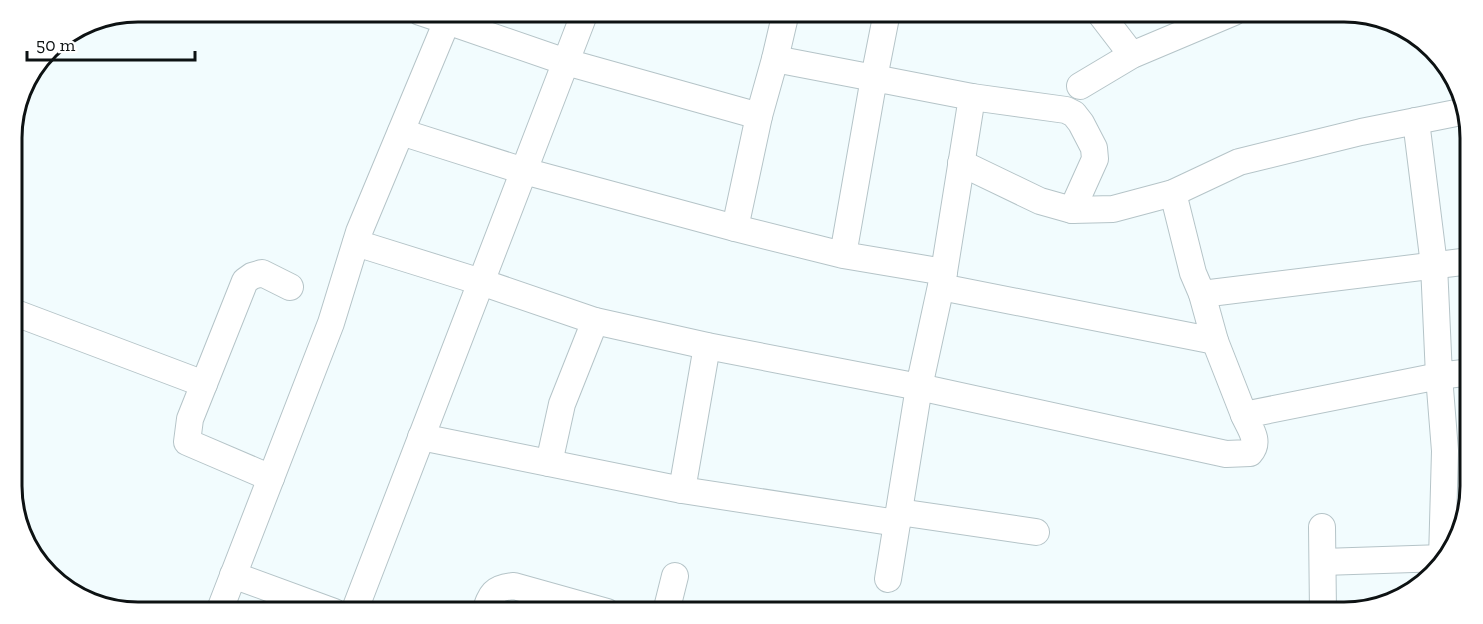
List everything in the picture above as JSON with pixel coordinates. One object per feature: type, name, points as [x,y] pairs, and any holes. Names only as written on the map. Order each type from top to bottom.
[{"type":"street","points":[[223,602],[331,323],[356,243],[446,22]]},
{"type":"street","points":[[461,22],[566,62],[759,116]]},
{"type":"street","points":[[358,602],[581,22]]},
{"type":"street","points":[[735,228],[759,116],[784,22]]},
{"type":"street","points":[[843,255],[886,22]]},
{"type":"street","points":[[1107,22],[1132,55]]},
{"type":"street","points":[[1080,86],[1132,55],[1210,22]]},
{"type":"street","points":[[775,59],[972,97],[1066,110],[1074,114],[1094,148],[1095,159],[1072,210]]},
{"type":"street","points":[[888,579],[919,387],[942,280],[972,97]]},
{"type":"street","points":[[961,164],[1040,201],[1072,210],[1113,209],[1173,193],[1239,162],[1361,132],[1458,113]]},
{"type":"street","points":[[1416,121],[1434,265],[1445,451],[1442,548]]},
{"type":"street","points":[[401,132],[524,171],[735,228],[942,280],[1215,341]]},
{"type":"street","points":[[356,243],[595,321],[707,346],[919,387],[1226,454],[1250,453],[1253,450],[1255,438],[1215,341],[1202,294],[1193,273],[1173,193]]},
{"type":"street","points":[[1202,294],[1460,262]]},
{"type":"street","points":[[271,478],[187,442],[186,433],[245,281],[262,273],[290,287]]},
{"type":"street","points":[[22,316],[204,384]]},
{"type":"street","points":[[549,463],[562,404],[595,321]]},
{"type":"street","points":[[682,490],[707,346]]},
{"type":"street","points":[[1244,415],[1460,373]]},
{"type":"street","points":[[421,437],[682,490],[898,518],[1036,532]]},
{"type":"street","points":[[1322,527],[1323,601]]},
{"type":"street","points":[[1323,562],[1434,559]]},
{"type":"street","points":[[233,575],[306,602]]},
{"type":"street","points":[[669,602],[675,576]]},
{"type":"street","points":[[488,602],[491,594],[502,587],[514,586],[570,602]]}]
